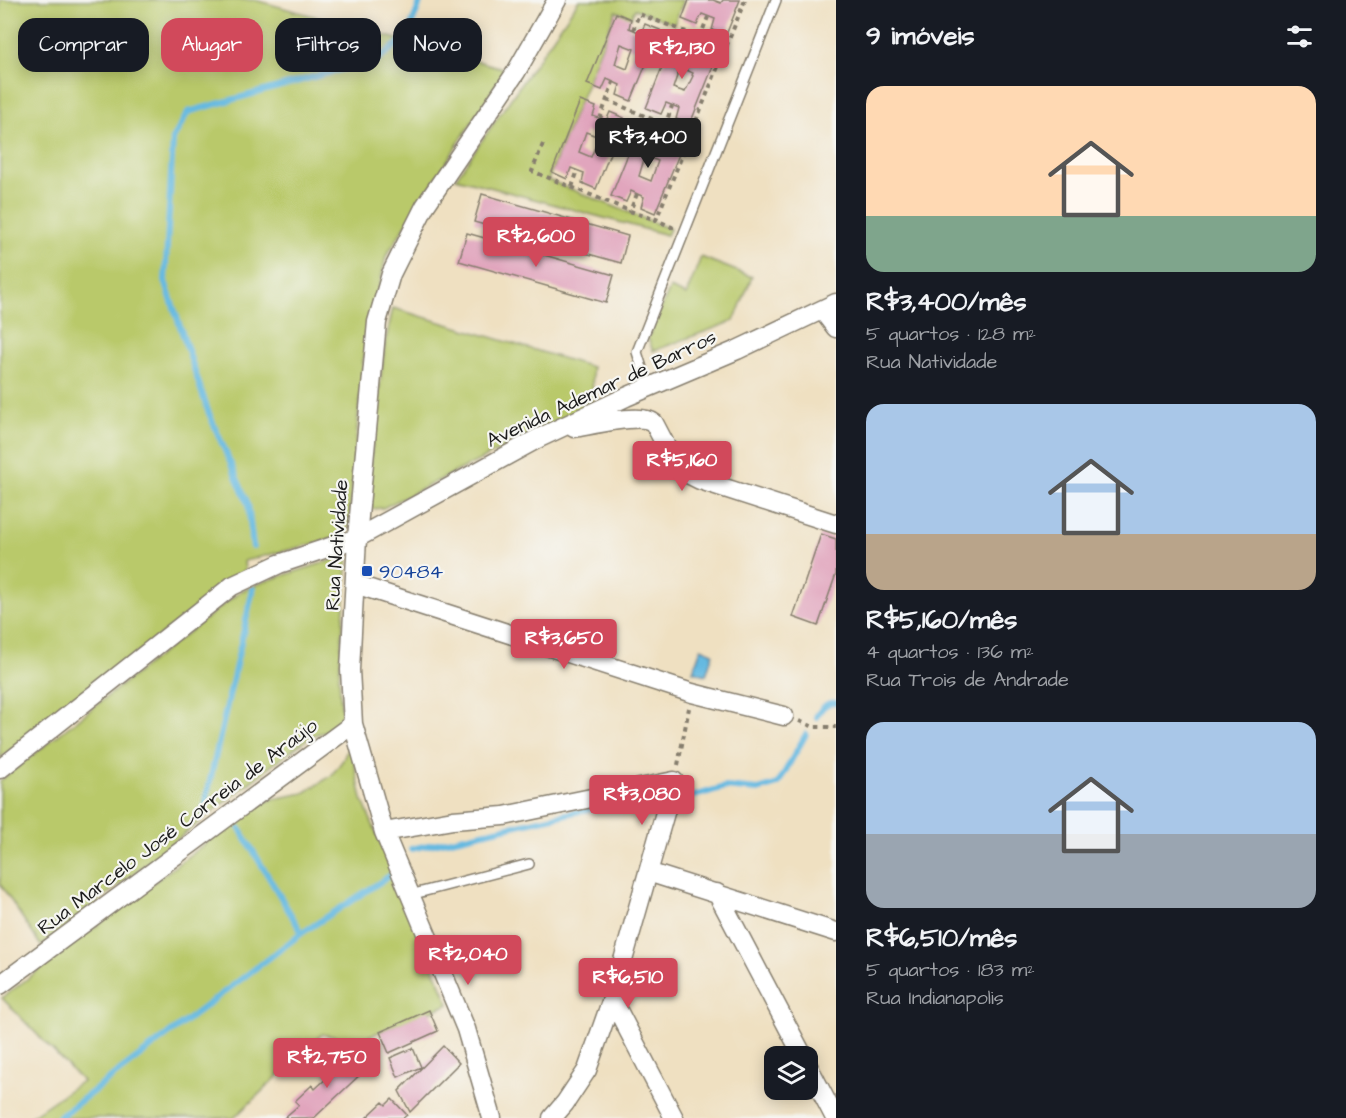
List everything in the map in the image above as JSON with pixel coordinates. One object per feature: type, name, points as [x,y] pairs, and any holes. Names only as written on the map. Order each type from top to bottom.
[{"type":"street","name":"Rua Natividade","points":[[492,1118],[466,1029],[384,832],[352,724],[350,670],[357,538],[377,322],[391,274],[426,206],[516,72],[557,0]]},
{"type":"street","name":"Avenida Ademar de Barros","points":[[0,769],[232,586],[279,564],[357,538],[554,431],[829,307]]},
{"type":"street","points":[[829,307],[836,328]]},
{"type":"street","points":[[626,397],[636,418]]},
{"type":"street","points":[[554,431],[636,418],[649,419],[654,423],[675,465],[682,472],[700,480],[836,524]]},
{"type":"street","points":[[355,584],[692,693],[784,716]]},
{"type":"street","name":"Rua Marcelo José Correia de Araújo","points":[[0,985],[352,724]]},
{"type":"street","points":[[384,832],[453,820],[504,816],[674,781],[612,999],[587,1070],[552,1118]]},
{"type":"street","points":[[648,872],[836,932]]},
{"type":"street","points":[[717,893],[798,1046]]},
{"type":"street","points":[[612,999],[674,1118]]},
{"type":"street","points":[[818,1085],[835,1118]]},
{"type":"lane","points":[[648,387],[637,351],[776,0]]},
{"type":"lane","points":[[410,896],[529,864]]},
{"type":"path","points":[[656,220],[745,0]]},
{"type":"path","points":[[633,30],[639,14],[726,47]]},
{"type":"path","points":[[693,54],[708,17]]},
{"type":"path","points":[[600,119],[614,82]]},
{"type":"path","points":[[607,100],[690,135]]},
{"type":"path","points":[[659,143],[672,106]]},
{"type":"path","points":[[543,144],[532,171],[672,227],[668,238]]},
{"type":"path","points":[[572,187],[578,171]]},
{"type":"path","points":[[630,211],[637,194]]},
{"type":"path","points":[[674,781],[692,693]]},
{"type":"path","points":[[784,716],[814,727],[836,727]]},
{"type":"green space","points":[[0,0],[255,0],[320,18],[275,18],[275,72],[381,72],[381,35],[393,38],[393,72],[482,72],[482,62],[506,69],[386,256],[363,361],[349,523],[346,532],[336,538],[244,561],[245,570],[0,758]]},
{"type":"green space","points":[[579,0],[684,0],[674,24],[635,9],[631,17],[616,11],[548,180],[670,229],[667,235],[456,178]]},
{"type":"green space","points":[[701,257],[752,277],[734,321],[653,351],[648,338],[670,288],[686,295]]},
{"type":"green space","points":[[393,308],[592,367],[593,404],[383,508],[371,509],[366,498],[385,344]]},
{"type":"green space","points":[[348,555],[339,678],[342,720],[334,730],[313,735],[275,763],[41,946],[0,884],[0,781],[241,591]]},
{"type":"green space","points":[[350,743],[362,799],[449,1004],[357,1041],[322,1034],[234,1118],[29,1118],[82,1081],[2,998],[253,807],[273,799],[304,793],[331,776],[343,760]]},
{"type":"water","points":[[701,648],[713,653],[706,675],[693,671]]},
{"type":"building","points":[[689,0],[713,0],[721,3],[723,0],[740,0],[726,35],[712,30],[715,19],[702,14],[697,25],[682,19]]},
{"type":"building","points":[[616,13],[631,19],[629,28],[641,33],[645,24],[660,30],[631,101],[617,95],[620,85],[607,79],[602,90],[587,84]],"holes":[[[621,44],[634,49],[627,69],[615,64]]]},
{"type":"building","points":[[674,37],[690,43],[687,52],[700,57],[704,48],[718,54],[690,124],[676,119],[679,108],[666,103],[661,114],[646,108]],"holes":[[[680,67],[693,73],[685,92],[673,88]]]},
{"type":"building","points":[[580,101],[596,107],[593,116],[606,121],[610,112],[624,118],[596,189],[582,183],[584,173],[571,168],[567,179],[552,172]],"holes":[[[586,132],[599,137],[591,157],[579,152]]]},
{"type":"building","points":[[640,125],[655,131],[653,140],[665,145],[669,136],[684,142],[655,213],[641,207],[644,197],[631,191],[626,202],[611,196]],"holes":[[[645,156],[658,161],[651,181],[639,176]]]},
{"type":"building","points":[[482,194],[628,236],[621,263],[474,222]]},
{"type":"building","points":[[467,233],[614,275],[606,303],[459,261]]},
{"type":"building","points":[[821,534],[836,539],[836,574],[818,626],[793,617]]},
{"type":"building","points":[[429,1010],[438,1031],[389,1053],[380,1032]]},
{"type":"building","points":[[443,1046],[459,1063],[410,1112],[399,1091]]},
{"type":"building","points":[[413,1048],[421,1067],[398,1077],[390,1058]]},
{"type":"building","points":[[350,1055],[364,1071],[314,1118],[284,1118],[299,1105],[295,1101],[312,1085],[315,1089],[328,1077],[325,1073],[341,1058],[343,1062]]},
{"type":"building","points":[[392,1099],[407,1115],[403,1118],[366,1118],[383,1102],[386,1105]]},
{"type":"waterway","points":[[253,547],[248,504],[208,411],[165,281],[173,139],[188,112],[378,59],[407,37],[421,0]]},
{"type":"waterway","points":[[203,812],[253,589]]},
{"type":"waterway","points":[[816,717],[827,704],[836,703]]},
{"type":"waterway","points":[[694,796],[725,787],[758,790],[778,784],[806,734]]},
{"type":"waterway","points":[[411,849],[656,794]]},
{"type":"waterway","points":[[240,829],[302,933]]},
{"type":"waterway","points":[[58,1118],[302,933],[391,875]]},
{"type":"place","name":"90484","points":[[367,571]]}]
